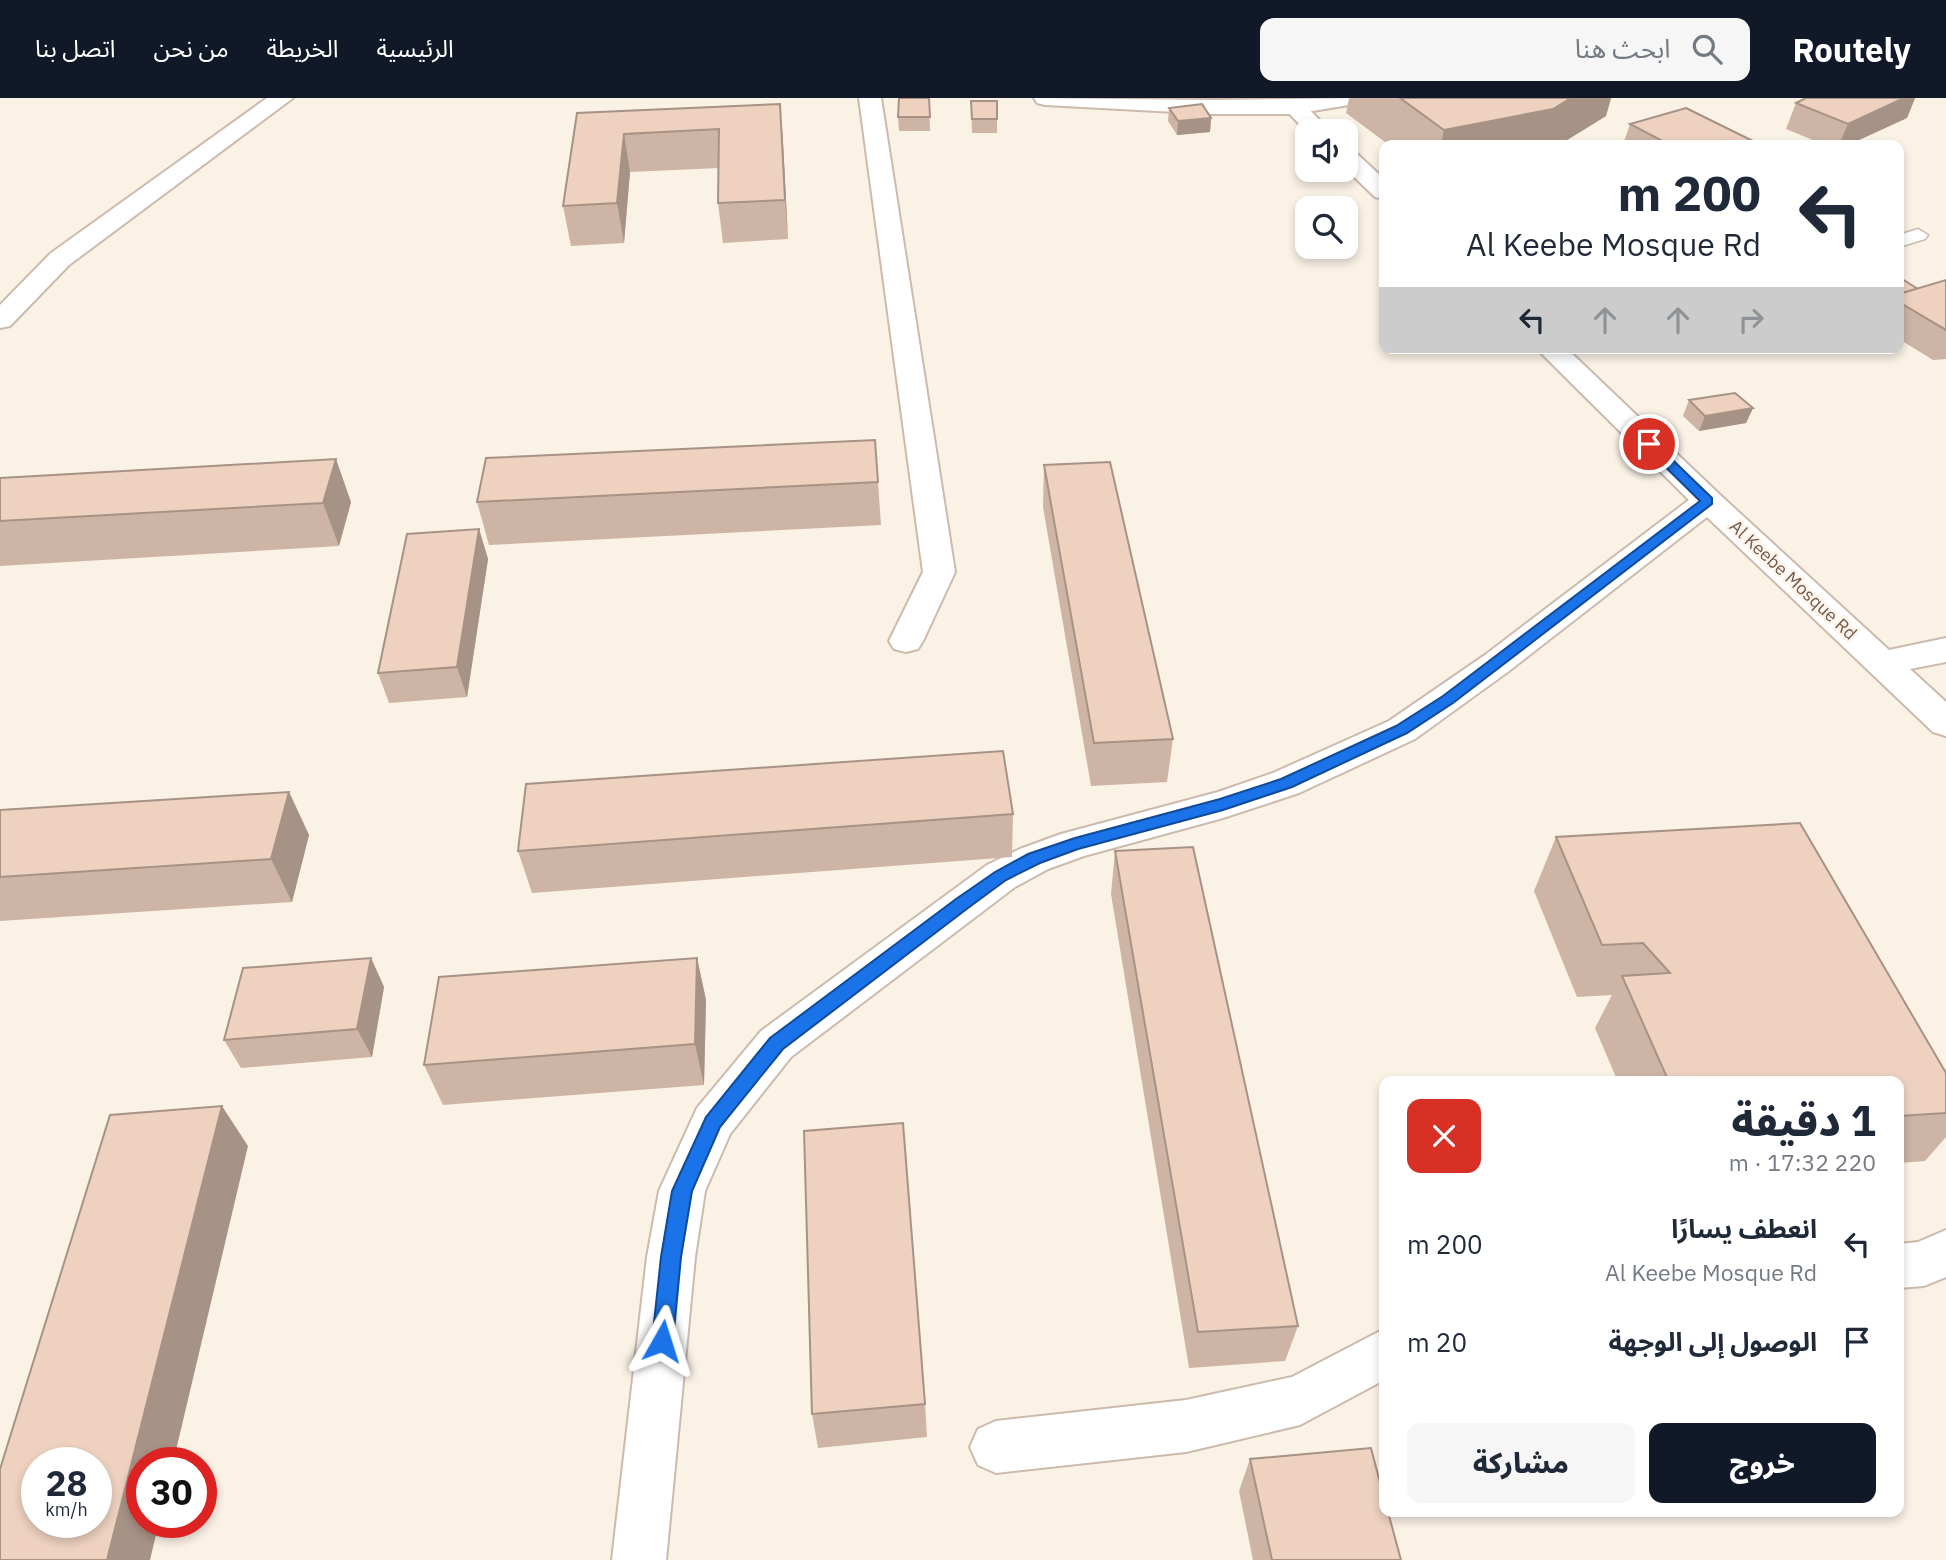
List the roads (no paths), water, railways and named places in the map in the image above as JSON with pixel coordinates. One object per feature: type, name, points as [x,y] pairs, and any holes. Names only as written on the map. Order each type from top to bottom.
[{"type":"street","points":[[0,320],[60,259],[282,98]]},
{"type":"street","points":[[870,98],[939,572],[906,641]]},
{"type":"street","points":[[1045,98],[1213,107],[1294,107],[1349,98]]},
{"type":"street","points":[[1294,107],[1306,119]]},
{"type":"street","points":[[1358,167],[1379,187]]},
{"type":"street","name":"Al Keebe Mosque Rd","points":[[1556,354],[1708,501],[1946,723]]},
{"type":"street","points":[[639,1560],[671,1257],[682,1191],[713,1122],[776,1044],[991,883],[1034,859],[1075,844],[1223,804],[1286,783],[1402,730],[1497,663],[1708,501]]},
{"type":"street","points":[[1884,663],[1946,650]]},
{"type":"street","points":[[1904,1266],[1924,1264],[1946,1252]]},
{"type":"street","points":[[996,1447],[1186,1426],[1300,1400],[1379,1356]]}]
